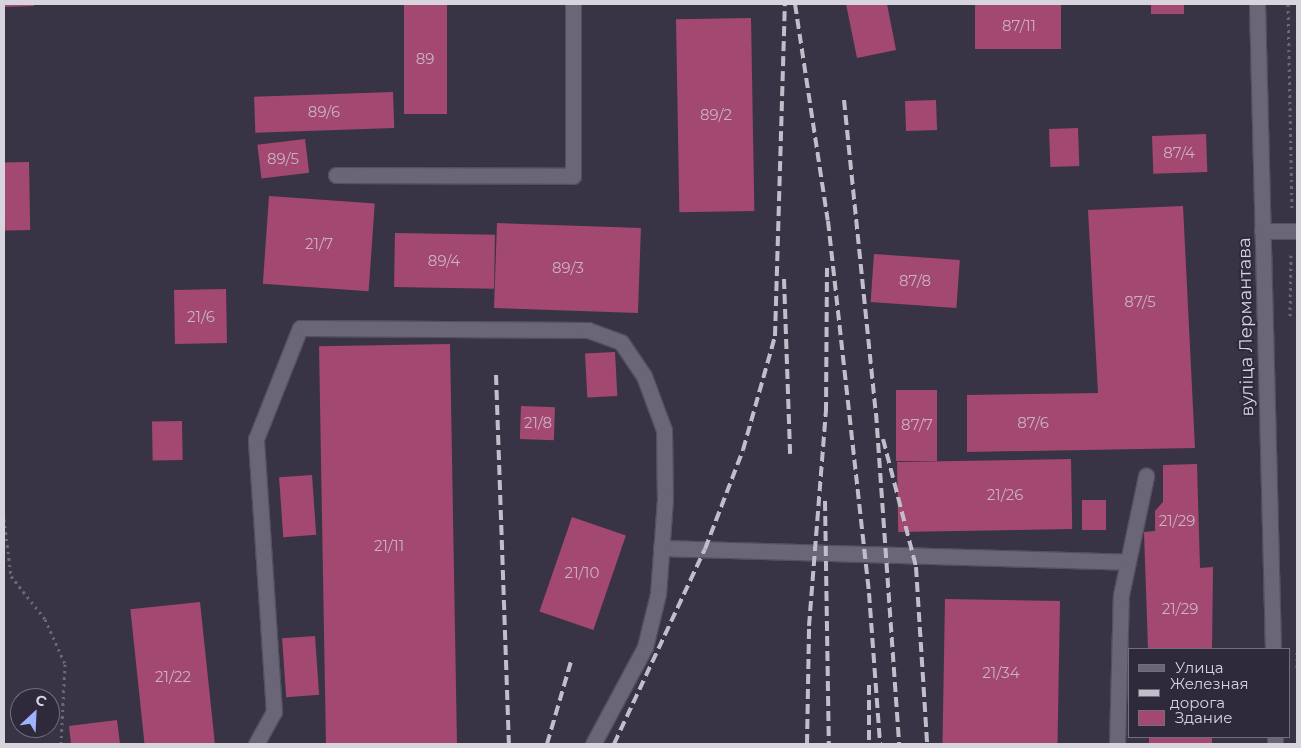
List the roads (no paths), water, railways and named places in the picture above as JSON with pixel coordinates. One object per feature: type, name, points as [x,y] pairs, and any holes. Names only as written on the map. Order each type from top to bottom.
[{"type":"street","points":[[336,175],[573,176],[573,4]]},
{"type":"street","name":"вуліца Лермантава","points":[[1257,4],[1273,648]]},
{"type":"street","points":[[1262,231],[1294,231]]},
{"type":"street","points":[[256,744],[274,712],[256,439],[300,328],[588,330],[621,342],[644,376],[664,430],[658,594],[645,647],[593,744]]},
{"type":"street","points":[[1117,744],[1121,595],[1146,476]]},
{"type":"street","points":[[661,548],[1128,562]]},
{"type":"railway","points":[[614,744],[705,549],[743,450],[775,336],[785,4]]},
{"type":"railway","points":[[795,4],[828,221],[869,593],[880,744]]},
{"type":"railway","points":[[844,100],[876,413],[899,744]]},
{"type":"railway","points":[[807,744],[809,626],[826,412],[827,268]]},
{"type":"railway","points":[[784,279],[790,454]]},
{"type":"railway","points":[[496,375],[509,744]]},
{"type":"railway","points":[[883,439],[916,567],[927,744]]},
{"type":"railway","points":[[825,501],[829,744]]},
{"type":"railway","points":[[547,744],[572,658]]},
{"type":"railway","points":[[869,685],[869,744]]}]
